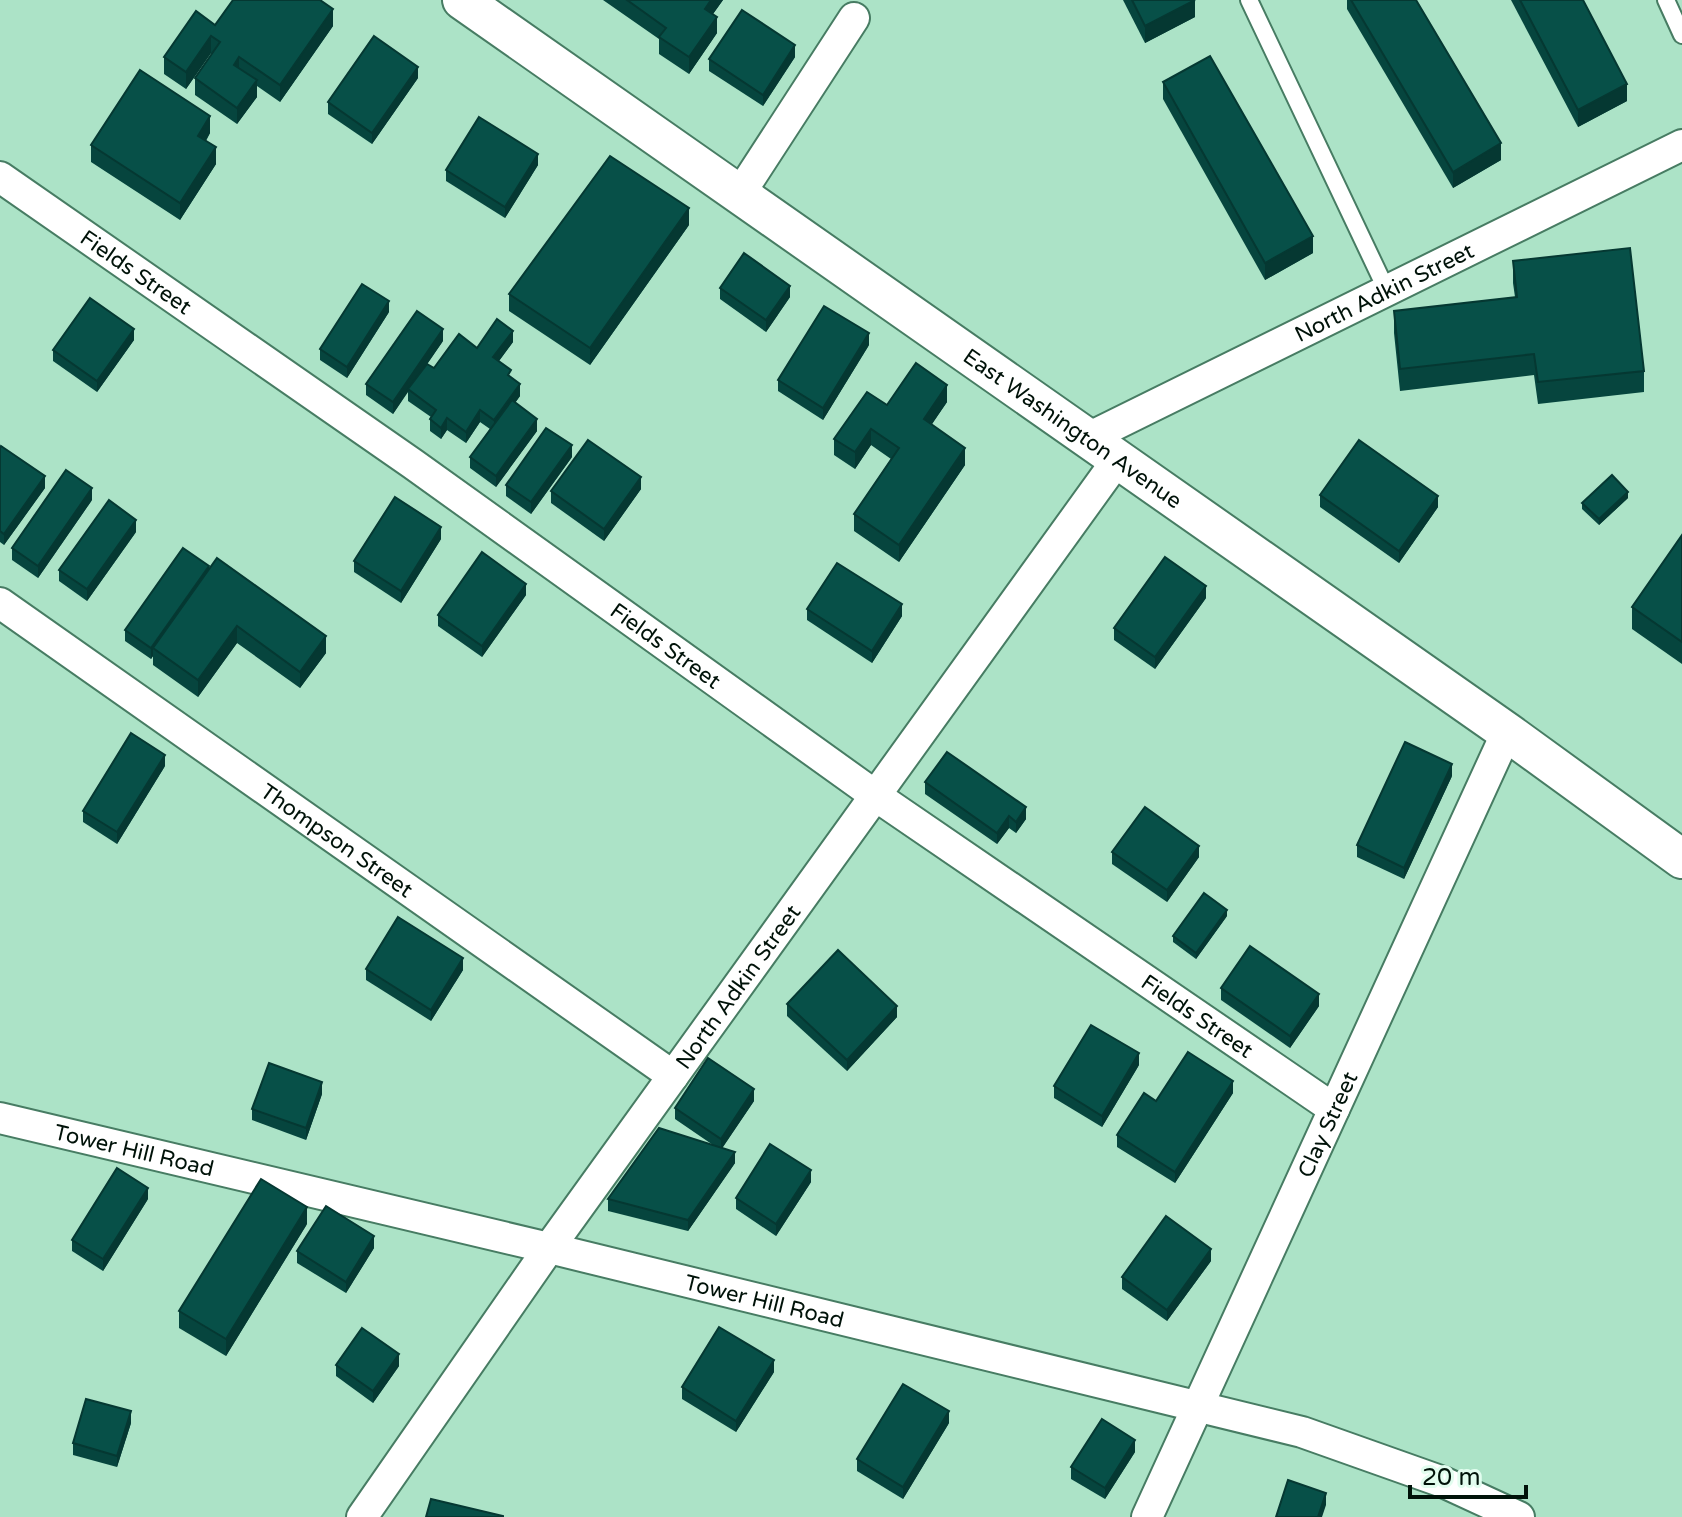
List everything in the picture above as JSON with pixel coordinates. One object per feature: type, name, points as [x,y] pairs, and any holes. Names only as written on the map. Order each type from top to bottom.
[{"type":"street","name":"East Washington Avenue","points":[[462,0],[1507,732],[1682,859]]},
{"type":"street","points":[[739,195],[854,18]]},
{"type":"street","name":"North Adkin Street","points":[[362,1517],[549,1248],[876,796],[1103,448],[1387,291],[1682,145]]},
{"type":"street","name":"Fields Street","points":[[0,177],[413,464],[876,796],[1334,1109]]},
{"type":"street","name":"Thompson Street","points":[[0,603],[673,1076]]},
{"type":"street","name":"Clay Street","points":[[1147,1517],[1507,732]]},
{"type":"street","name":"Tower Hill Road","points":[[0,1118],[1302,1432],[1443,1482],[1519,1517]]},
{"type":"lane","points":[[1249,0],[1387,291]]},
{"type":"lane","points":[[1666,0],[1682,35]]},
{"type":"building","points":[[233,0],[320,0],[333,9],[280,85],[239,57],[234,65],[257,80],[237,108],[195,78],[220,42],[211,36],[186,72],[164,57],[196,11],[215,25]]},
{"type":"building","points":[[627,0],[711,0],[705,9],[717,17],[689,57],[659,37],[666,28]]},
{"type":"building","points":[[1132,0],[1195,0],[1145,26]]},
{"type":"building","points":[[1351,0],[1416,0],[1501,143],[1453,172]]},
{"type":"building","points":[[1520,0],[1583,0],[1627,84],[1578,110]]},
{"type":"building","points":[[742,10],[795,45],[763,95],[709,59]]},
{"type":"building","points":[[374,36],[418,67],[372,133],[328,102]]},
{"type":"building","points":[[1210,56],[1313,236],[1265,263],[1163,82]]},
{"type":"building","points":[[140,70],[210,116],[198,136],[216,147],[180,203],[91,145]]},
{"type":"building","points":[[479,117],[538,154],[505,207],[446,170]]},
{"type":"building","points":[[610,156],[689,208],[590,348],[509,294]]},
{"type":"building","points":[[1630,248],[1644,371],[1538,382],[1534,354],[1400,369],[1394,311],[1517,297],[1513,261]]},
{"type":"building","points":[[744,253],[790,286],[766,320],[720,288]]},
{"type":"building","points":[[362,284],[389,301],[347,367],[320,349]]},
{"type":"building","points":[[90,298],[134,329],[97,381],[53,350]]},
{"type":"building","points":[[824,306],[869,333],[823,408],[778,380]]},
{"type":"building","points":[[417,311],[443,329],[393,402],[366,384]]},
{"type":"building","points":[[497,319],[513,331],[493,357],[511,370],[508,375],[520,384],[494,420],[480,410],[466,432],[447,418],[441,428],[430,419],[436,410],[408,389],[427,364],[434,368],[459,334],[477,348]]},
{"type":"building","points":[[916,363],[947,385],[924,419],[965,448],[899,545],[854,514],[899,448],[871,429],[855,452],[834,439],[867,392],[887,405]]},
{"type":"building","points":[[512,400],[537,419],[496,476],[470,457]]},
{"type":"building","points":[[546,428],[572,445],[531,502],[506,485]]},
{"type":"building","points":[[588,440],[641,477],[604,529],[551,491]]},
{"type":"building","points":[[1359,440],[1438,496],[1399,551],[1320,495]]},
{"type":"building","points":[[1,446],[45,476],[4,534],[0,531]]},
{"type":"building","points":[[66,470],[92,488],[38,566],[12,548]]},
{"type":"building","points":[[1612,475],[1628,492],[1599,519],[1582,503]]},
{"type":"building","points":[[395,497],[441,527],[401,591],[354,561]]},
{"type":"building","points":[[109,500],[136,520],[87,589],[59,570]]},
{"type":"building","points":[[1682,535],[1682,642],[1632,607]]},
{"type":"building","points":[[183,548],[209,566],[151,648],[125,630]]},
{"type":"building","points":[[482,552],[526,584],[482,646],[438,615]]},
{"type":"building","points":[[1165,557],[1206,586],[1155,657],[1114,628]]},
{"type":"building","points":[[217,558],[326,636],[300,672],[237,626],[198,680],[153,648]]},
{"type":"building","points":[[837,563],[902,604],[872,651],[807,609]]},
{"type":"building","points":[[131,733],[165,755],[117,832],[83,811]]},
{"type":"building","points":[[1405,742],[1452,764],[1404,868],[1357,845]]},
{"type":"building","points":[[947,752],[1026,807],[1016,822],[1009,816],[997,833],[925,782]]},
{"type":"building","points":[[1145,807],[1199,846],[1167,890],[1112,852]]},
{"type":"building","points":[[1204,893],[1227,910],[1196,953],[1173,936]]},
{"type":"building","points":[[398,917],[463,958],[431,1010],[366,969]]},
{"type":"building","points":[[1250,946],[1319,994],[1290,1036],[1221,988]]},
{"type":"building","points":[[838,950],[897,1006],[847,1060],[787,1004]]},
{"type":"building","points":[[1091,1025],[1139,1053],[1102,1116],[1054,1086]]},
{"type":"building","points":[[1188,1052],[1233,1081],[1175,1172],[1117,1135],[1144,1093],[1156,1101]]},
{"type":"building","points":[[708,1058],[754,1089],[721,1139],[675,1108]]},
{"type":"building","points":[[269,1063],[322,1082],[306,1128],[252,1109]]},
{"type":"building","points":[[659,1128],[735,1152],[688,1220],[608,1199]]},
{"type":"building","points":[[770,1144],[811,1170],[776,1224],[736,1198]]},
{"type":"building","points":[[117,1168],[148,1188],[103,1259],[72,1240]]},
{"type":"building","points":[[261,1179],[307,1207],[226,1339],[179,1311]]},
{"type":"building","points":[[326,1206],[374,1236],[346,1282],[297,1251]]},
{"type":"building","points":[[1166,1216],[1211,1249],[1167,1310],[1122,1277]]},
{"type":"building","points":[[719,1327],[774,1360],[736,1421],[682,1387]]},
{"type":"building","points":[[362,1328],[399,1354],[373,1391],[336,1365]]},
{"type":"building","points":[[903,1384],[949,1411],[903,1487],[857,1459]]},
{"type":"building","points":[[86,1399],[131,1411],[117,1456],[73,1443]]},
{"type":"building","points":[[1102,1419],[1135,1440],[1105,1488],[1071,1467]]},
{"type":"building","points":[[1288,1480],[1326,1493],[1318,1517],[1276,1517]]},
{"type":"building","points":[[431,1499],[503,1516],[503,1517],[426,1517]]}]
